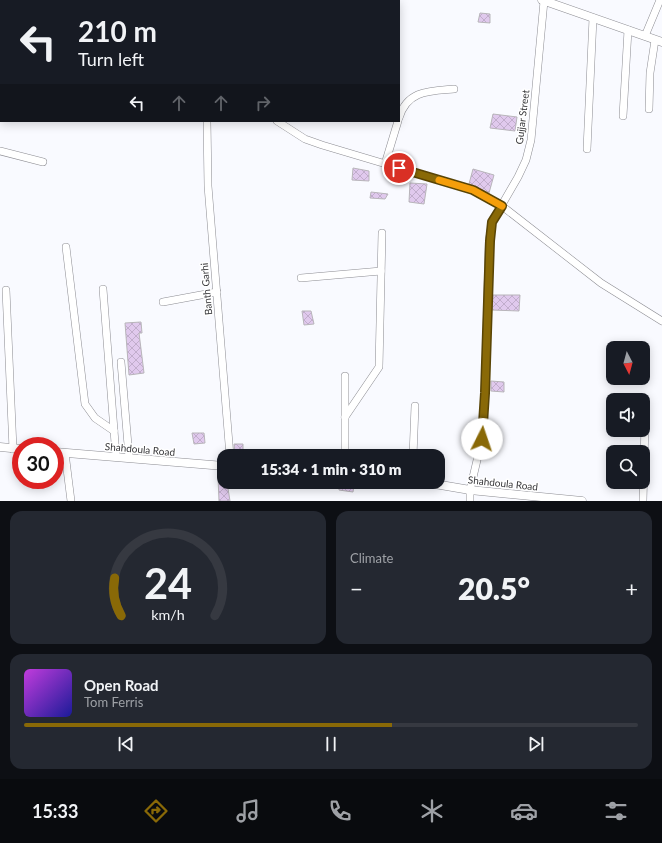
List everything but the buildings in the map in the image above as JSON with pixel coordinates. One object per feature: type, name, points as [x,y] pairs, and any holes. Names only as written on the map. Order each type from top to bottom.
[{"type":"street","points":[[543,0],[658,41],[650,73],[649,109]]},
{"type":"street","name":"Gujjar Street","points":[[470,501],[470,490],[483,431],[492,222],[526,160],[531,140],[543,0]]},
{"type":"street","points":[[645,36],[660,0]]},
{"type":"street","points":[[587,149],[593,18]]},
{"type":"street","points":[[623,116],[628,30]]},
{"type":"street","points":[[400,114],[406,103],[423,92],[454,88]]},
{"type":"street","name":"Banth Garhi","points":[[207,122],[208,186],[229,449]]},
{"type":"street","points":[[279,122],[305,139],[322,146],[473,190],[502,206],[601,283],[662,321]]},
{"type":"street","points":[[386,164],[398,122]]},
{"type":"street","points":[[0,151],[43,162]]},
{"type":"street","points":[[345,417],[379,367],[382,232]]},
{"type":"street","points":[[66,247],[84,404],[95,418],[114,431]]},
{"type":"street","points":[[300,278],[381,271]]},
{"type":"street","points":[[103,289],[116,456]]},
{"type":"street","points":[[6,290],[16,437]]},
{"type":"street","points":[[163,302],[217,292]]},
{"type":"street","points":[[121,362],[129,458]]},
{"type":"street","points":[[345,376],[345,449]]},
{"type":"street","points":[[413,449],[415,406]]},
{"type":"street","points":[[643,501],[645,437]]},
{"type":"street","points":[[0,447],[12,448]]},
{"type":"street","points":[[65,453],[71,501]]},
{"type":"street","name":"Shahdoula Road","points":[[65,453],[217,465]]},
{"type":"street","name":"Shahdoula Road","points":[[445,486],[470,490],[582,501]]},
{"type":"slow traffic","points":[[439,180],[473,190],[502,206]]},
{"type":"route","points":[[399,168],[473,190],[502,206],[492,222],[490,241],[482,439]]}]
